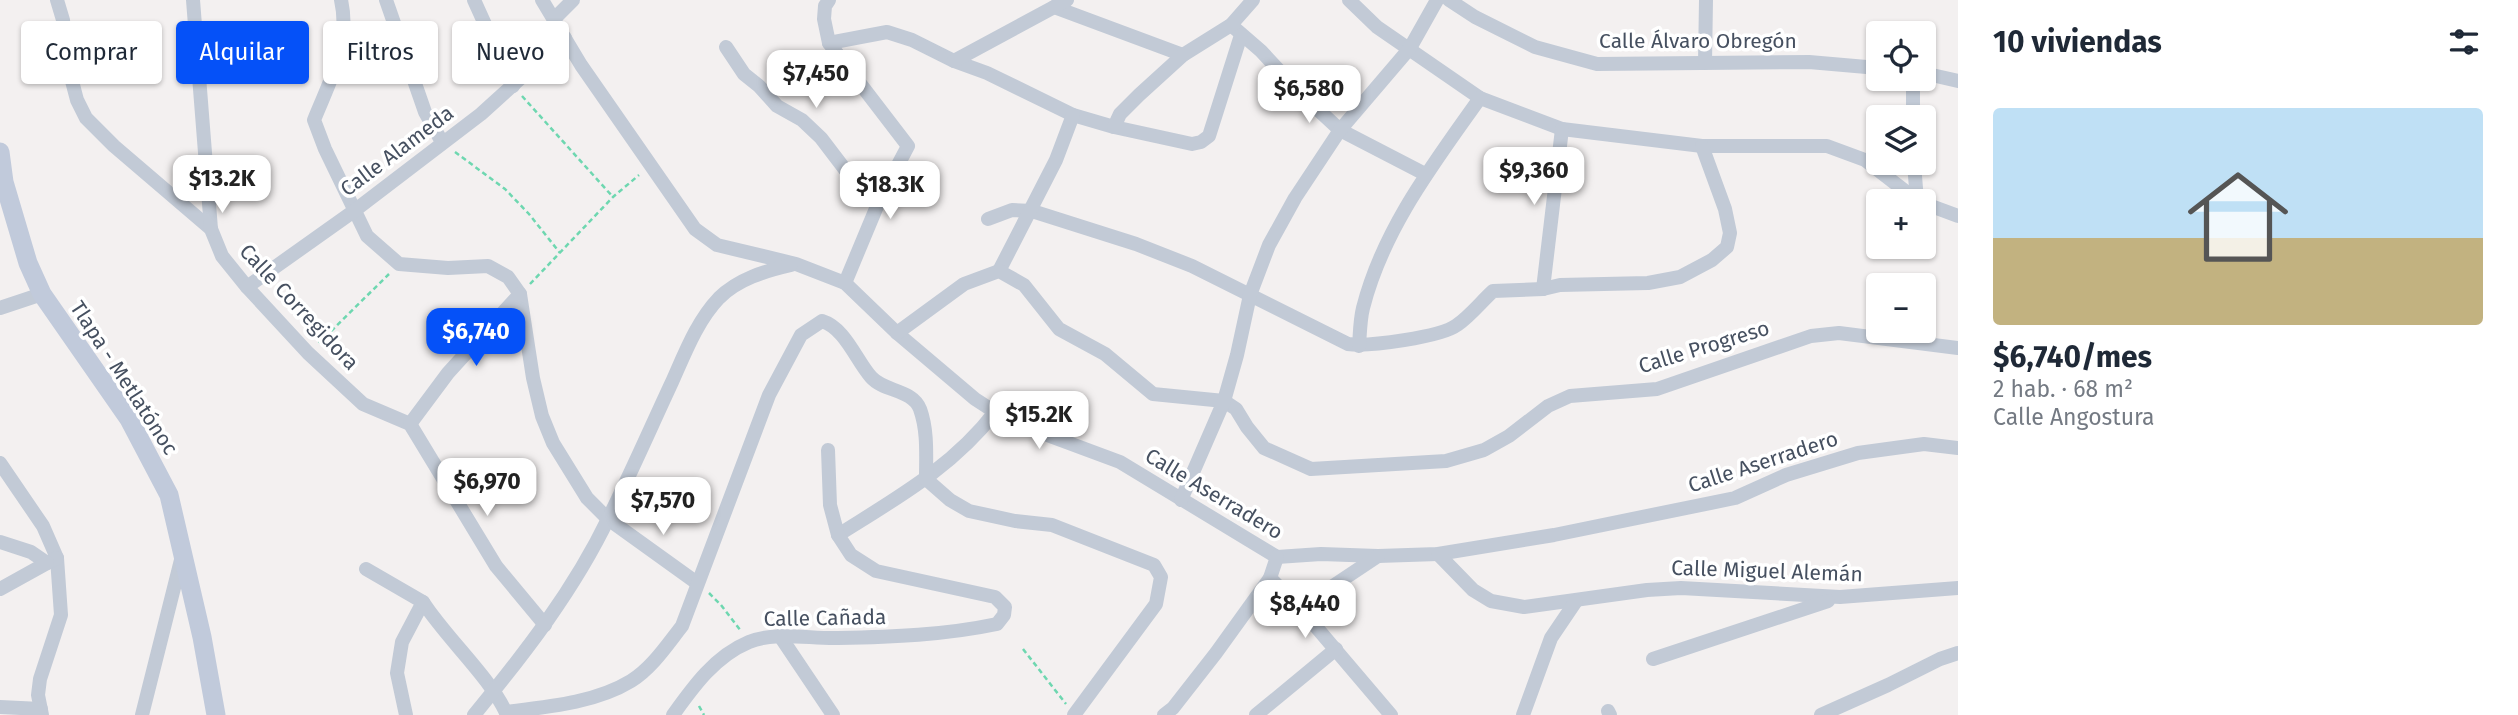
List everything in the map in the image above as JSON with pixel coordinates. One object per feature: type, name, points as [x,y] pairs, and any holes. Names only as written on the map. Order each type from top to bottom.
[{"type":"main road","name":"Tlapa - Metlatónoc","points":[[0,152],[5,182],[28,263],[43,294],[129,419],[169,495],[184,551],[216,715]]},
{"type":"street","name":"Calle Corregidora","points":[[57,0],[63,20],[68,65],[77,100],[86,118],[114,146],[211,229],[222,256],[247,288],[308,353],[363,404],[410,424]]},
{"type":"street","points":[[192,0],[211,229]]},
{"type":"street","points":[[341,0],[345,35],[338,63],[314,120],[367,236],[399,264],[448,268],[488,266],[508,277],[520,294],[533,378],[549,434],[587,498],[608,520],[697,583]]},
{"type":"street","points":[[386,0],[425,112],[442,142]]},
{"type":"street","points":[[474,0],[513,86]]},
{"type":"street","name":"Calle Aserradero","points":[[542,0],[554,19]]},
{"type":"street","points":[[554,19],[573,0]]},
{"type":"street","points":[[828,0],[824,19],[829,43],[908,146],[880,199],[845,283]]},
{"type":"street","points":[[829,43],[887,32],[987,73],[1073,115],[1192,144],[1209,136],[1236,30],[1253,0]]},
{"type":"street","points":[[1349,0],[1377,27],[1480,98],[1562,129],[1702,146],[1827,146],[1865,160],[1902,189]]},
{"type":"street","points":[[1181,500],[1224,401],[1250,295],[1269,245],[1295,198],[1340,130],[1410,48],[1437,0]]},
{"type":"street","name":"Calle Álvaro Obregón","points":[[1449,0],[1475,17],[1535,47],[1597,64],[1809,62],[1866,67]]},
{"type":"street","points":[[1706,0],[1706,63]]},
{"type":"street","points":[[954,61],[1060,4],[1183,55]]},
{"type":"street","points":[[1114,127],[1121,114],[1183,55],[1236,30]]},
{"type":"street","points":[[1236,30],[1261,51],[1298,92],[1340,130],[1426,174]]},
{"type":"street","name":"Calle Aserradero","points":[[569,44],[695,229],[717,244],[796,264],[845,283],[897,333],[975,399],[995,412],[1023,426],[1120,462],[1277,557],[1321,554],[1438,554],[1554,535],[1735,498],[1786,475],[1858,453],[1924,444],[1958,448]]},
{"type":"street","points":[[726,47],[744,74],[777,106],[802,121],[821,138],[853,180],[880,199]]},
{"type":"street","points":[[1936,76],[1958,81]]},
{"type":"street","name":"Calle Alameda","points":[[247,288],[354,211],[481,114],[513,86]]},
{"type":"street","points":[[1359,346],[1362,311],[1375,269],[1426,174],[1480,98]]},
{"type":"street","points":[[897,333],[964,284],[999,271],[1032,211],[1073,115]]},
{"type":"street","points":[[1543,289],[1562,129]]},
{"type":"street","points":[[988,219],[1012,210],[1032,211],[1136,244],[1192,266],[1348,344],[1359,346],[1419,338],[1455,327],[1493,291],[1543,289],[1560,285],[1648,283],[1680,277],[1712,260],[1727,247],[1730,233],[1725,209],[1702,146]]},
{"type":"street","points":[[1936,208],[1958,216]]},
{"type":"street","points":[[474,715],[545,625],[571,587],[608,520],[695,332],[719,298],[746,279],[768,270],[796,264]]},
{"type":"street","points":[[999,271],[1024,285],[1059,329],[1105,354],[1153,394],[1224,401]]},
{"type":"street","points":[[0,308],[43,294]]},
{"type":"street","points":[[520,294],[448,373],[410,424],[496,566],[545,625]]},
{"type":"street","points":[[366,569],[423,602],[437,624],[507,713],[577,701],[610,692],[633,680],[657,658],[682,626],[769,395],[801,335],[822,321],[830,323],[838,331],[873,380],[914,400],[920,409],[926,438],[926,479],[950,500],[969,511],[1015,521],[1052,525],[1154,565],[1161,578],[1156,604],[1070,710]]},
{"type":"street","name":"Calle Progreso","points":[[1224,401],[1236,409],[1264,448],[1311,469],[1446,461],[1484,450],[1509,436],[1548,406],[1570,397],[1657,389],[1811,336],[1839,333],[1958,348]]},
{"type":"street","points":[[828,450],[830,505],[838,535],[926,479],[976,437],[995,412]]},
{"type":"street","points":[[0,463],[43,526],[61,615],[40,679],[38,695],[41,712],[0,707]]},
{"type":"street","name":"Calle Cañada","points":[[673,715],[714,664],[749,642],[780,636],[911,637],[998,624],[1004,615],[1005,607],[995,597],[876,571],[851,555],[838,535]]},
{"type":"street","points":[[0,542],[52,560]]},
{"type":"street","points":[[142,715],[184,551]]},
{"type":"street","name":"Calle Miguel Alemán","points":[[1438,554],[1473,590],[1491,601],[1524,607],[1681,588],[1840,597],[1958,588]]},
{"type":"street","points":[[1300,608],[1378,556]]},
{"type":"street","points":[[1164,715],[1173,708],[1216,653],[1270,578],[1277,557]]},
{"type":"street","points":[[0,589],[52,560]]},
{"type":"street","points":[[1270,578],[1336,649],[1389,714]]},
{"type":"street","points":[[1653,659],[1840,597]]},
{"type":"street","points":[[1523,715],[1551,638],[1577,601]]},
{"type":"street","points":[[406,715],[397,673],[402,642],[423,602]]},
{"type":"street","points":[[780,636],[833,715]]},
{"type":"street","points":[[1256,715],[1336,649]]},
{"type":"street","points":[[1821,715],[1958,653]]},
{"type":"path","points":[[513,86],[614,197]]},
{"type":"path","points":[[442,142],[505,189],[560,253]]},
{"type":"path","points":[[520,294],[614,197],[651,164]]},
{"type":"path","points":[[308,353],[399,264]]},
{"type":"path","points":[[697,583],[722,605],[749,642]]},
{"type":"path","points":[[1023,649],[1070,710]]}]
